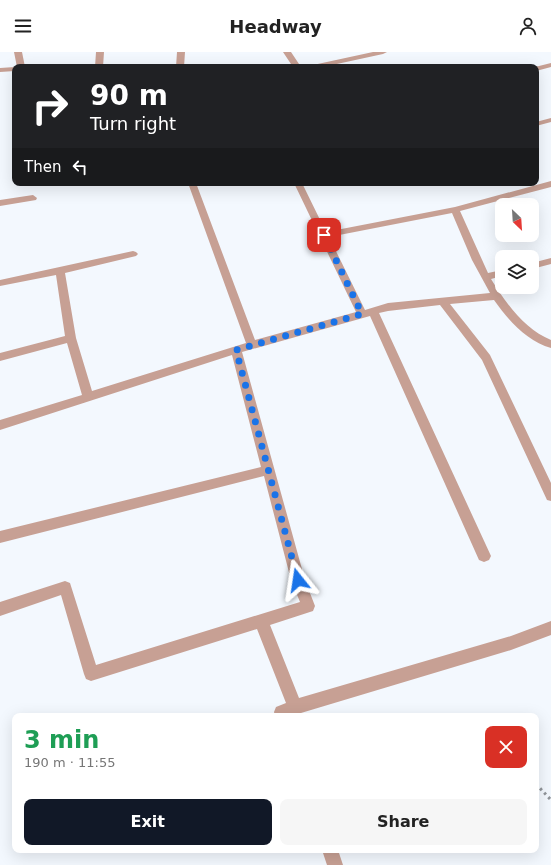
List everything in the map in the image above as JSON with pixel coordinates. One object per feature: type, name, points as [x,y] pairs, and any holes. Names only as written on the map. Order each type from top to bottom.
[{"type":"street","points":[[18,52],[20,64]]},
{"type":"street","points":[[98,64],[100,52]]},
{"type":"street","points":[[180,64],[181,52]]},
{"type":"street","points":[[287,52],[295,64]]},
{"type":"street","points":[[327,64],[383,52]]},
{"type":"street","points":[[548,66],[551,73]]},
{"type":"street","points":[[0,70],[12,69]]},
{"type":"street","points":[[539,123],[551,120]]},
{"type":"street","points":[[324,235],[454,210],[551,184]]},
{"type":"street","points":[[193,186],[252,345]]},
{"type":"street","points":[[300,186],[324,235],[368,313],[484,556]]},
{"type":"street","points":[[0,203],[33,198]]},
{"type":"street","points":[[454,210],[484,277],[517,322],[548,343],[551,354]]},
{"type":"street","points":[[0,283],[132,254]]},
{"type":"street","points":[[539,264],[551,261]]},
{"type":"street","points":[[60,271],[71,338],[88,397]]},
{"type":"street","points":[[484,277],[495,275]]},
{"type":"street","points":[[0,425],[252,345],[388,307],[497,296]]},
{"type":"street","points":[[443,302],[486,358],[551,496]]},
{"type":"street","points":[[0,357],[71,338]]},
{"type":"street","points":[[0,609],[66,587],[91,674],[308,606],[298,580],[236,350]]},
{"type":"street","points":[[0,537],[268,470]]},
{"type":"street","points":[[261,620],[295,707]]},
{"type":"street","points":[[281,713],[295,707],[511,643],[551,628]]},
{"type":"street","points":[[331,853],[336,865]]},
{"type":"path","points":[[539,787],[551,800]]},
{"type":"route","points":[[298,580],[236,350],[362,314],[324,235]]}]
